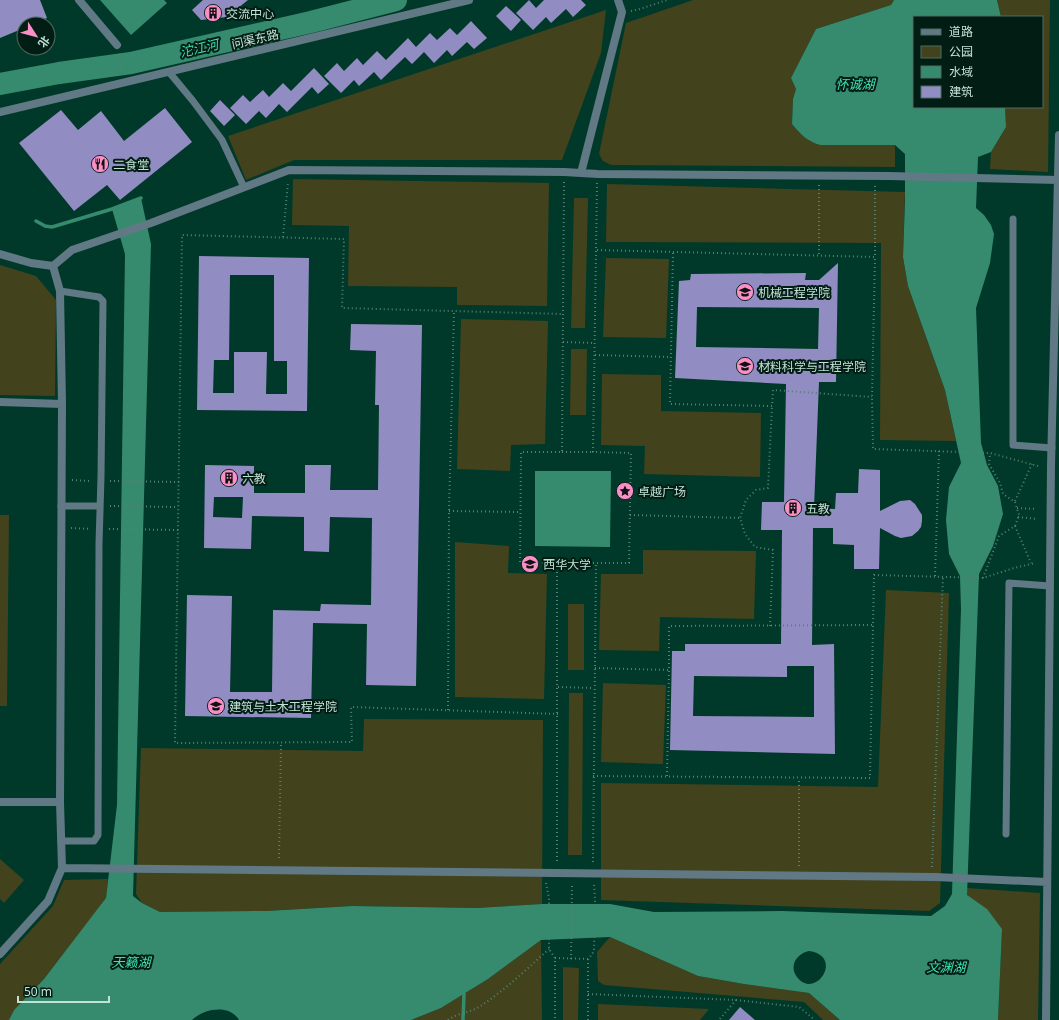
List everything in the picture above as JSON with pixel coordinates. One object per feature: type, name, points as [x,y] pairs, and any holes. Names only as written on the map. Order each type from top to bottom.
[{"type":"street","points":[[79,0],[117,45]]},
{"type":"street","name":"问渠东路","points":[[0,112],[469,0]]},
{"type":"street","points":[[581,173],[622,12],[618,0]]},
{"type":"street","points":[[1046,1020],[1050,586],[1055,521],[1052,448],[1059,135]]},
{"type":"street","points":[[0,254],[31,263],[53,266],[72,250],[151,223],[289,170],[889,176],[1058,180]]},
{"type":"street","points":[[0,954],[48,901],[62,868],[60,802],[62,404],[60,291],[53,266]]},
{"type":"street","points":[[0,402],[62,404]]},
{"type":"street","points":[[0,802],[60,802]]},
{"type":"street","points":[[62,868],[935,877],[989,878],[1047,882]]},
{"type":"lane","points":[[169,72],[222,140],[242,184]]},
{"type":"lane","points":[[1013,219],[1013,445],[1052,448]]},
{"type":"lane","points":[[60,291],[99,297],[103,301],[98,552],[98,835],[94,841],[61,841]]},
{"type":"lane","points":[[61,506],[100,506]]},
{"type":"lane","points":[[1006,834],[1009,583],[1050,586]]},
{"type":"path","points":[[622,12],[640,9],[666,0]]},
{"type":"path","points":[[117,45],[124,82]]},
{"type":"path","points":[[283,237],[289,170]]},
{"type":"path","points":[[562,452],[564,181]]},
{"type":"path","points":[[593,452],[598,181]]},
{"type":"path","points":[[819,185],[819,256]]},
{"type":"path","points":[[875,186],[872,397],[873,449],[939,450],[990,453],[1038,466]]},
{"type":"path","points":[[558,714],[351,707],[352,742],[175,744],[182,235],[344,239],[342,308],[563,314]]},
{"type":"path","points":[[597,250],[875,257]]},
{"type":"path","points":[[673,252],[670,404],[772,406]]},
{"type":"path","points":[[448,710],[449,511],[454,312]]},
{"type":"path","points":[[563,342],[595,343]]},
{"type":"path","points":[[595,355],[671,357]]},
{"type":"path","points":[[770,626],[773,550],[755,547],[745,534],[740,518],[746,500],[756,490],[768,488],[773,390],[872,397]]},
{"type":"path","points":[[935,576],[939,450]]},
{"type":"path","points":[[521,452],[593,452],[631,454],[629,563],[520,563],[521,452]]},
{"type":"path","points":[[983,578],[999,536],[1015,526],[1018,517],[1015,502],[1003,494],[1000,483],[989,464],[990,453]]},
{"type":"path","points":[[1015,502],[1032,464]]},
{"type":"path","points":[[116,481],[179,482]]},
{"type":"path","points":[[115,506],[178,507]]},
{"type":"path","points":[[1017,508],[1037,509]]},
{"type":"path","points":[[449,511],[520,512]]},
{"type":"path","points":[[630,515],[740,518]]},
{"type":"path","points":[[1018,517],[1037,519]]},
{"type":"path","points":[[1015,526],[1032,564]]},
{"type":"path","points":[[114,529],[178,530]]},
{"type":"path","points":[[557,563],[557,862]]},
{"type":"path","points":[[593,862],[596,563]]},
{"type":"path","points":[[593,776],[870,778],[874,575],[983,578],[1035,563]]},
{"type":"path","points":[[932,868],[943,576]]},
{"type":"path","points":[[667,777],[669,626],[873,625]]},
{"type":"path","points":[[595,668],[669,670]]},
{"type":"path","points":[[558,687],[594,688]]},
{"type":"path","points":[[279,858],[281,743]]},
{"type":"path","points":[[799,778],[799,866]]},
{"type":"path","points":[[546,883],[549,898],[548,949],[555,958],[555,1020]]},
{"type":"path","points":[[570,958],[572,884]]},
{"type":"path","points":[[588,1020],[588,959],[594,951],[594,884]]},
{"type":"path","points":[[448,1020],[453,1016],[478,1008],[525,971],[548,949]]},
{"type":"path","points":[[555,958],[588,959]]},
{"type":"path","points":[[588,994],[736,1000],[799,1006],[815,1020]]},
{"type":"path","points":[[719,1020],[736,1000]]},
{"type":"green space","points":[[693,0],[894,0],[891,5],[816,29],[791,78],[796,89],[793,99],[792,124],[804,137],[811,142],[820,145],[895,145],[895,167],[611,165],[603,161],[599,154],[626,23]]},
{"type":"green space","points":[[997,0],[1050,0],[1048,172],[990,169],[991,152],[1006,127],[1005,108],[1043,108],[1043,16],[1001,16]]},
{"type":"green space","points":[[606,10],[601,53],[562,160],[294,160],[246,180],[228,136]]},
{"type":"green space","points":[[293,179],[549,183],[547,306],[457,305],[457,287],[348,286],[349,226],[292,225]]},
{"type":"green space","points":[[607,184],[905,192],[903,257],[908,286],[945,390],[956,441],[880,440],[881,243],[606,242]]},
{"type":"green space","points":[[574,198],[588,198],[585,328],[571,328]]},
{"type":"green space","points":[[606,258],[669,259],[666,338],[603,337]]},
{"type":"green space","points":[[0,265],[36,276],[56,300],[55,396],[0,395]]},
{"type":"green space","points":[[461,319],[548,321],[545,444],[511,445],[510,471],[457,469]]},
{"type":"green space","points":[[571,349],[587,349],[586,415],[570,415]]},
{"type":"green space","points":[[602,374],[661,375],[661,411],[761,413],[760,477],[644,474],[645,446],[601,445]]},
{"type":"green space","points":[[0,515],[9,515],[7,706],[0,706]]},
{"type":"green space","points":[[455,542],[509,546],[508,573],[547,574],[544,699],[455,697]]},
{"type":"green space","points":[[643,550],[756,551],[754,619],[660,617],[659,651],[599,650],[601,574],[643,574]]},
{"type":"green space","points":[[886,590],[949,593],[940,903],[929,911],[601,900],[601,783],[878,787]]},
{"type":"green space","points":[[568,604],[584,604],[584,670],[568,670]]},
{"type":"green space","points":[[603,683],[666,685],[663,764],[601,762]]},
{"type":"green space","points":[[569,693],[583,693],[582,855],[568,855]]},
{"type":"green space","points":[[364,719],[543,720],[542,904],[477,908],[352,906],[267,911],[160,912],[142,903],[136,894],[141,748],[363,751]]},
{"type":"green space","points":[[0,859],[24,880],[4,903],[0,899]]},
{"type":"green space","points":[[108,879],[106,899],[44,979],[14,1010],[9,1020],[0,1020],[0,964],[53,906],[64,880]]},
{"type":"green space","points":[[967,888],[1040,893],[1038,1020],[998,1020],[1002,929],[967,895]]},
{"type":"green space","points":[[610,937],[698,976],[809,993],[840,1020],[823,1020],[804,1002],[604,985],[598,981],[597,952]]},
{"type":"green space","points":[[541,940],[542,1020],[411,1020],[441,1008],[488,979]]},
{"type":"green space","points":[[563,967],[579,968],[578,1020],[563,1020]]},
{"type":"green space","points":[[598,1004],[709,1009],[700,1020],[598,1020]]},
{"type":"water","points":[[100,0],[164,0],[167,3],[131,35]]},
{"type":"water","points":[[894,0],[997,0],[1001,16],[913,16],[913,108],[1005,108],[1006,127],[991,152],[978,157],[976,208],[984,215],[991,225],[994,234],[990,263],[976,308],[981,443],[987,465],[998,486],[1003,514],[993,546],[979,574],[967,895],[987,909],[1002,929],[998,1020],[840,1020],[809,993],[698,976],[610,937],[541,940],[488,979],[441,1008],[411,1020],[239,1020],[230,1012],[217,1010],[203,1013],[192,1020],[9,1020],[14,1010],[44,979],[106,898],[117,805],[125,254],[112,209],[141,198],[151,244],[133,896],[142,903],[160,912],[267,911],[352,906],[477,908],[542,904],[610,904],[654,912],[782,911],[931,916],[945,906],[952,894],[961,609],[960,576],[949,554],[946,520],[949,487],[961,463],[945,390],[908,286],[903,257],[905,154],[895,145],[820,145],[811,142],[804,137],[792,124],[793,99],[796,89],[791,78],[816,29],[891,5]],"holes":[[[809,951],[820,955],[825,961],[826,968],[823,975],[818,981],[812,984],[804,983],[794,973],[794,964],[796,960],[805,952]]]},
{"type":"water","points":[[535,471],[611,471],[610,547],[535,546]]},
{"type":"building","points":[[0,0],[40,0],[46,16],[16,16],[16,31],[0,38]]},
{"type":"building","name":"交流中心","points":[[203,0],[248,0],[227,17],[201,20],[192,10]]},
{"type":"building","points":[[529,0],[536,8],[544,0],[581,0],[586,5],[573,17],[566,9],[551,23],[546,17],[533,30],[516,13]]},
{"type":"building","points":[[506,6],[521,20],[511,31],[496,16]]},
{"type":"building","points":[[471,21],[487,38],[474,49],[467,42],[452,56],[447,50],[434,63],[424,52],[412,64],[405,57],[381,80],[374,72],[359,86],[354,80],[341,93],[324,76],[337,63],[344,71],[357,58],[363,65],[377,51],[386,60],[408,38],[416,47],[430,33],[437,40],[450,28],[457,35]]},
{"type":"building","points":[[314,68],[329,84],[318,94],[312,87],[287,112],[279,104],[266,118],[259,111],[246,124],[230,108],[243,95],[250,102],[263,90],[269,97],[283,83],[291,91]]},
{"type":"building","points":[[220,100],[235,115],[224,126],[210,111]]},
{"type":"building","name":"二食堂","points":[[165,108],[192,142],[120,200],[107,185],[74,211],[19,143],[61,110],[78,130],[101,111],[124,141]]},
{"type":"building","points":[[199,256],[309,258],[307,411],[197,410]],"holes":[[[230,275],[274,275],[274,361],[287,361],[287,394],[266,394],[267,352],[234,352],[234,393],[213,393],[214,360],[229,360]]]},
{"type":"building","name":"五教","points":[[838,263],[836,382],[819,382],[814,508],[835,509],[836,493],[858,493],[859,469],[880,470],[880,511],[900,501],[910,500],[915,504],[922,515],[921,527],[912,536],[901,538],[880,528],[879,569],[854,569],[854,545],[833,544],[833,528],[813,528],[812,645],[834,644],[835,754],[670,750],[672,651],[685,651],[685,644],[781,644],[782,530],[761,530],[762,502],[784,502],[786,384],[675,378],[679,281],[690,280],[691,274],[806,273],[805,280],[819,280]],"holes":[[[697,307],[819,308],[818,349],[696,347]],[[787,666],[814,666],[814,717],[693,716],[694,676],[787,677]]]},
{"type":"building","name":"六教","points":[[351,324],[422,325],[416,686],[366,685],[367,624],[313,623],[311,718],[185,716],[187,595],[232,596],[230,692],[272,692],[273,610],[320,611],[321,604],[371,605],[372,518],[330,517],[329,552],[304,551],[304,517],[252,516],[251,549],[204,548],[205,465],[254,466],[254,493],[305,493],[305,465],[331,465],[330,490],[378,490],[379,405],[375,405],[376,351],[350,350]],"holes":[[[214,497],[243,497],[242,518],[213,517]]]},
{"type":"building","points":[[740,1007],[755,1020],[729,1020]]},
{"type":"waterway","name":"沱江河","points":[[0,84],[59,73],[131,63],[311,22],[396,0]]},
{"type":"waterway","points":[[36,221],[45,226],[52,227],[112,209],[141,198]]},
{"type":"waterway","points":[[463,1020],[464,994]]},
{"type":"place","name":"交流中心","points":[[213,13]]},
{"type":"place","name":"二食堂","points":[[100,164]]},
{"type":"place","name":"机械工程学院","points":[[745,292]]},
{"type":"place","name":"材料科学与工程学院","points":[[745,366]]},
{"type":"place","name":"六教","points":[[229,478]]},
{"type":"place","name":"卓越广场","points":[[625,491]]},
{"type":"place","name":"五教","points":[[793,508]]},
{"type":"place","name":"西华大学","points":[[530,564]]},
{"type":"place","name":"建筑与土木工程学院","points":[[216,706]]},
{"type":"water label","name":"怀诚湖","points":[[855,84]]},
{"type":"water label","name":"天籁湖","points":[[131,962]]},
{"type":"water label","name":"文渊湖","points":[[946,967]]}]
